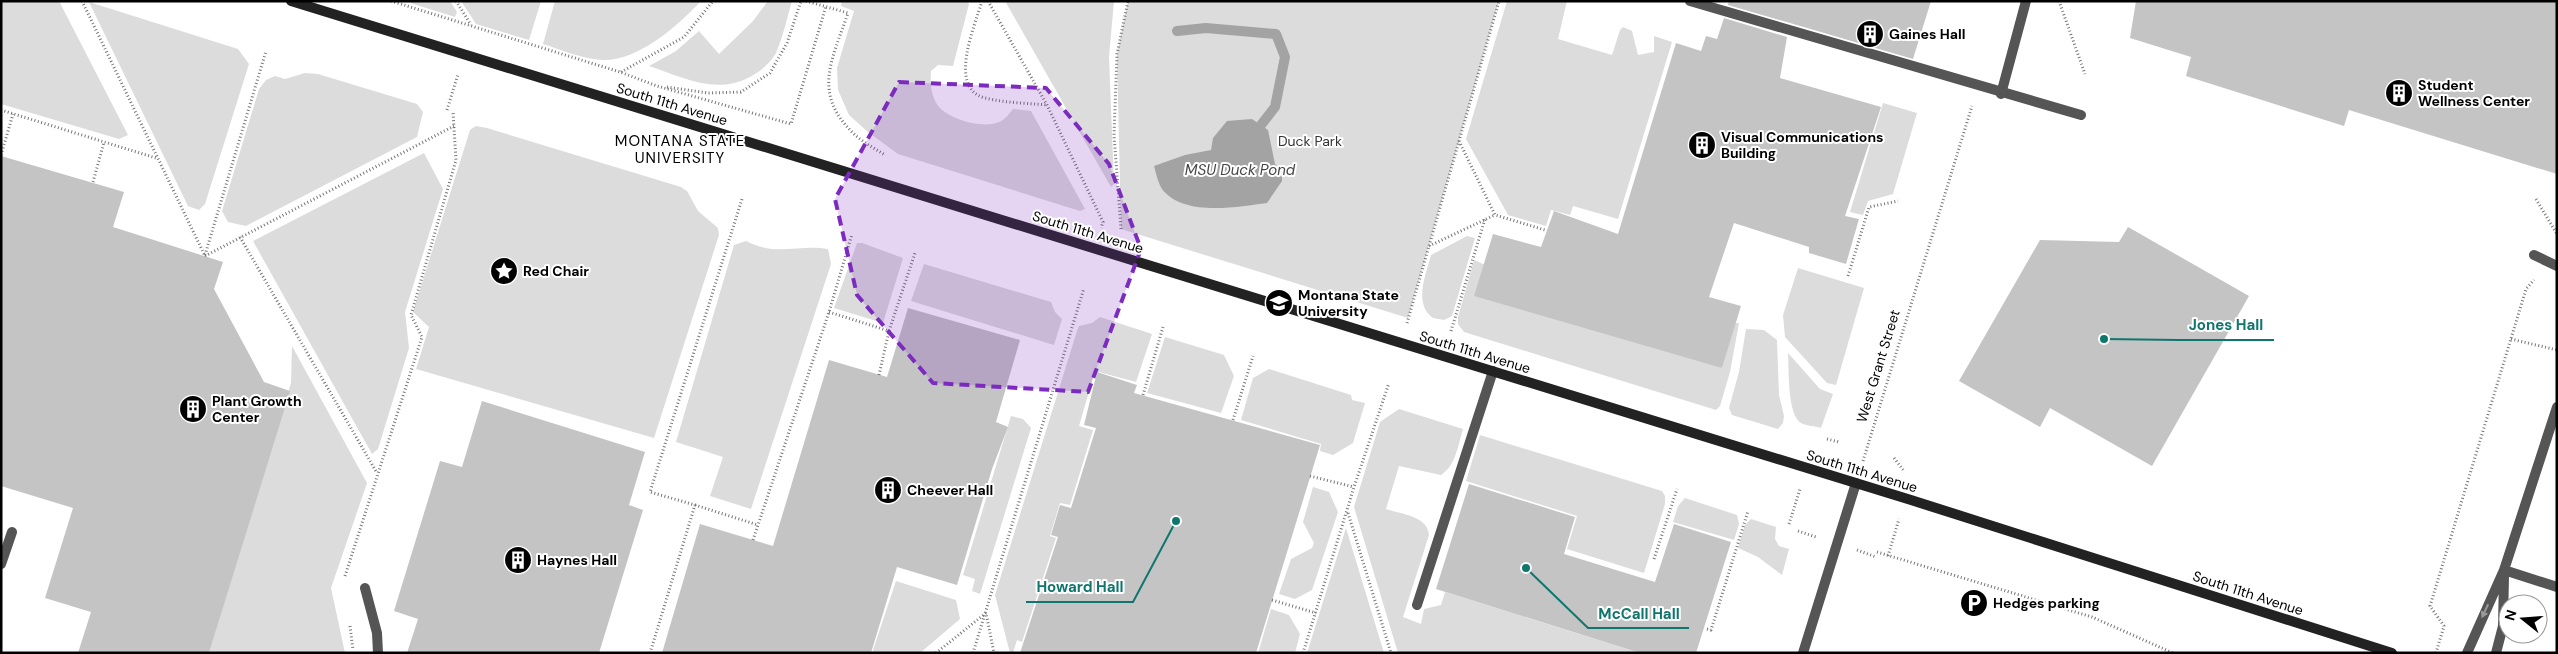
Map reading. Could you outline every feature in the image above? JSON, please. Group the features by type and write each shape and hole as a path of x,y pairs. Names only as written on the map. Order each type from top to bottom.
{"street":[{"path":"1690,1 2001,94 2081,115"},
{"path":"2001,94 2026,1"},
{"name":"South 11th Avenue","path":"297,2 1856,483 2392,653"},
{"path":"2534,255 2553,264"},
{"path":"1417,605 1493,372"},
{"path":"2467,653 2504,570 2557,407"},
{"path":"1803,653 1856,483"},
{"path":"1,564 12,532"},
{"path":"2504,570 2557,587"},
{"path":"2496,653 2503,626 2504,570"},
{"path":"364,588 377,633 378,653"}],"path":[{"path":"82,1 204,256"},
{"path":"391,1 620,72 657,86 791,124 826,6"},
{"path":"620,72 684,37 713,1"},
{"path":"657,86 708,93 741,92 770,73 787,43 801,1"},
{"path":"806,1 848,13 827,82 832,106 853,133 884,155"},
{"path":"982,1 964,66 969,86 983,97 1047,105"},
{"path":"988,1 1047,105 1103,222 1101,230"},
{"path":"1121,229 1114,126 1117,54 1128,1"},
{"path":"1406,331 1499,1"},
{"path":"2059,1 2085,74"},
{"path":"204,256 266,51"},
{"name":"West Grant Street","path":"1856,483 1978,86"},
{"path":"1,110 156,158"},
{"path":"343,582 422,337 411,315 456,160 453,112"},
{"path":"1,155 13,114"},
{"path":"204,256 454,126"},
{"path":"1459,141 1494,215"},
{"path":"93,182 104,142"},
{"path":"742,198 650,492 758,525"},
{"path":"2536,199 2557,234"},
{"path":"1848,276 1869,207 1898,201"},
{"path":"1429,246 1494,215 1545,230"},
{"path":"1451,331 1485,219"},
{"path":"753,540 852,234"},
{"path":"240,237 377,473"},
{"path":"879,375 888,331 915,254"},
{"path":"2436,653 2444,626 2430,606 2510,339 2526,289 2553,264"},
{"path":"973,653 1084,288"},
{"path":"828,312 888,331"},
{"path":"1143,395 1162,327"},
{"path":"2510,339 2557,350"},
{"path":"1233,420 1253,356"},
{"path":"1303,653 1389,383"},
{"path":"1827,439 1839,442"},
{"path":"1894,458 1904,471"},
{"path":"1310,476 1354,488"},
{"path":"1654,559 1677,489"},
{"path":"650,653 695,506"},
{"path":"1707,629 1711,630 1748,511"},
{"path":"1347,513 1391,653"},
{"path":"1877,552 2092,616 2173,653"},
{"path":"1272,600 1316,613"},
{"path":"936,653 986,614"},
{"path":"986,614 994,653"},
{"path":"348,617 353,653"}],"highlighted area":[{"path":"899,82 1046,88 1109,164 1141,249 1088,392 933,383 857,295 835,199"}],"green space":[{"path":"1,1 59,1 128,135 119,139 1,104"},
{"path":"404,1 450,1 457,12 455,17"},
{"path":"461,1 541,1 529,40 476,24"},
{"path":"555,1 701,1 669,31 643,48 630,55 603,60 580,56 543,44"},
{"path":"768,1 792,1 776,53 767,65 755,74 742,81 715,85 689,80 649,66 676,51 699,31 719,54 753,21"},
{"path":"842,1 967,1 969,4 953,66 938,65 931,71 932,91 937,104 945,112 960,120 977,124 993,124 1001,121 1013,109 1031,111 1085,209 1080,211 898,154 868,132 849,115 838,90 837,68 854,11 841,6"},
{"path":"1005,1 1114,1 1109,57 1114,184 1111,187"},
{"name":"Duck Park","path":"1128,1 1499,1 1408,318 1121,229 1117,54"},
{"path":"1507,1 1567,1 1558,39 1612,55 1620,30 1623,27 1632,31 1638,55 1654,52 1654,36 1672,42 1618,219 1573,206 1570,215 1551,210 1546,226 1508,215 1466,139"},
{"path":"89,2 238,49 249,64 205,204 199,210 188,206"},
{"path":"305,73 318,74 417,104 423,112 417,137 246,226 228,222 222,211 259,89 266,80 275,76 285,79"},
{"path":"1883,103 1917,113 1893,194 1868,201 1863,215 1850,212"},
{"path":"476,126 681,187 687,191 698,211 718,228 719,235 654,438 416,369 429,327 413,312 470,130"},
{"path":"424,153 443,189 405,312 409,348 378,449 372,454 253,241"},
{"path":"1467,236 1475,238 1452,316 1444,320 1433,318 1427,312 1422,297 1424,280 1431,255"},
{"path":"746,241 757,246 778,249 828,249 831,264 751,509 710,496 723,457 676,442 734,245"},
{"path":"857,243 862,243 903,258 883,323 834,308"},
{"path":"1474,260 1722,368 1735,323 1739,323 1730,372 1720,406 1716,410 1464,332 1458,324 1458,317"},
{"path":"924,264 1051,302 1055,312 1062,319 1054,345 911,301"},
{"path":"1798,268 1864,288 1836,385 1827,383 1785,337 1783,315"},
{"path":"1100,317 1152,334 1136,382 1095,371 1079,426 1093,430 1070,505 1060,503 1050,536 1056,538 1022,642 1017,640 1013,653 1010,653 995,595 1077,331 1079,326 1092,323"},
{"path":"1746,329 1764,330 1777,340 1779,395 1784,416 1783,423 1778,429 1732,415 1729,408 1739,372"},
{"path":"1165,337 1224,355 1234,376 1221,413 1147,393"},
{"path":"292,346 367,483 331,588 345,653 209,653 291,383"},
{"path":"1788,353 1820,389 1833,394 1821,428 1803,424 1796,418 1791,401"},
{"path":"1269,369 1351,395 1352,400 1365,403 1353,443 1333,455 1320,451 1321,444 1241,420 1253,378"},
{"path":"1399,409 1463,429 1453,460 1441,475 1399,466 1386,509 1406,514 1419,520 1424,524 1429,535 1403,617 1421,624 1424,609 1441,605 1445,592 1640,653 1398,653 1354,507 1380,422"},
{"path":"1011,416 1023,419 1031,428 980,594 972,591 975,579 963,575"},
{"path":"1480,435 1662,491 1665,496 1665,504 1644,573 1567,549 1577,516 1466,481"},
{"path":"1313,487 1329,492 1338,512 1312,590 1295,599 1279,594 1291,559 1312,548 1314,543 1303,522"},
{"path":"1685,498 1737,515 1739,524 1734,540 1673,522 1678,506"},
{"path":"1751,519 1776,527 1775,539 1779,546 1789,549 1782,575 1758,557 1738,548 1745,525"},
{"path":"1346,528 1384,653 1307,653"},
{"path":"896,581 956,600 960,619 920,653 872,653"},
{"path":"1271,609 1289,615 1300,634 1295,653 1258,653"}],"water":[{"name":"MSU Duck Pond","path":"1252,119 1268,130 1275,164 1282,171 1282,181 1267,203 1226,208 1197,207 1183,204 1171,198 1162,189 1154,166 1185,155 1211,150 1213,138 1227,121"}],"building":[{"name":"Gaines Hall","path":"1729,1 1931,1 1913,59 1728,5"},
{"name":"Student Wellness Center","path":"2136,1 2557,1 2557,174 2349,110 2344,126 2186,76 2191,57 2130,38"},
{"name":"Visual Communications Building","path":"1724,18 1787,37 1780,78 1881,107 1845,216 1859,219 1846,264 1809,253 1809,247 1734,223 1709,297 1741,306 1722,368 1474,296 1493,234 1541,247 1554,211 1618,234 1676,43 1701,51 1706,36 1717,39"},
{"name":"Plant Growth Center","path":"1,156 124,192 113,227 223,262 214,289 264,382 290,391 209,653 78,653 91,612 45,598 73,508 1,486"},
{"path":"2128,227 2249,296 2152,466 2050,408 2040,427 1959,381 2040,240 2119,242"},
{"name":"Cheever Hall","path":"908,308 1020,340 996,422 1008,427 992,469 957,585 897,567 871,653 662,653 700,524 773,546 829,360 887,377"},
{"path":"1097,372 1137,385 1134,393 1320,445 1256,653 1020,653 1058,537 1051,535 1060,505 1071,508 1096,428 1084,425"},
{"name":"Haynes Hall","path":"482,401 645,452 629,505 643,510 599,653 407,653 418,619 394,611 440,461 462,467"},
{"path":"1469,484 1575,517 1564,554 1655,582 1674,524 1731,542 1696,653 1640,653 1436,589"}],"waterway":[{"path":"1177,31 1206,28 1276,34 1285,57 1275,107 1261,125"}],"place":[{"name":"Gaines Hall","path":"1870,34"},
{"name":"Student Wellness Center","path":"2399,93"},
{"name":"Visual Communications Building","path":"1702,145"},
{"name":"Red Chair","path":"504,271"},
{"name":"Montana State University","path":"1279,303"},
{"name":"Jones Hall","path":"2104,339"},
{"name":"Plant Growth Center","path":"193,409"},
{"name":"Cheever Hall","path":"888,490"},
{"name":"Howard Hall","path":"1176,521"},
{"name":"Haynes Hall","path":"518,560"},
{"name":"McCall Hall","path":"1526,568"},
{"name":"Hedges parking","path":"1974,603"}],"district":[{"name":"MONTANA STATE UNIVERSITY","path":"680,150"}]}
